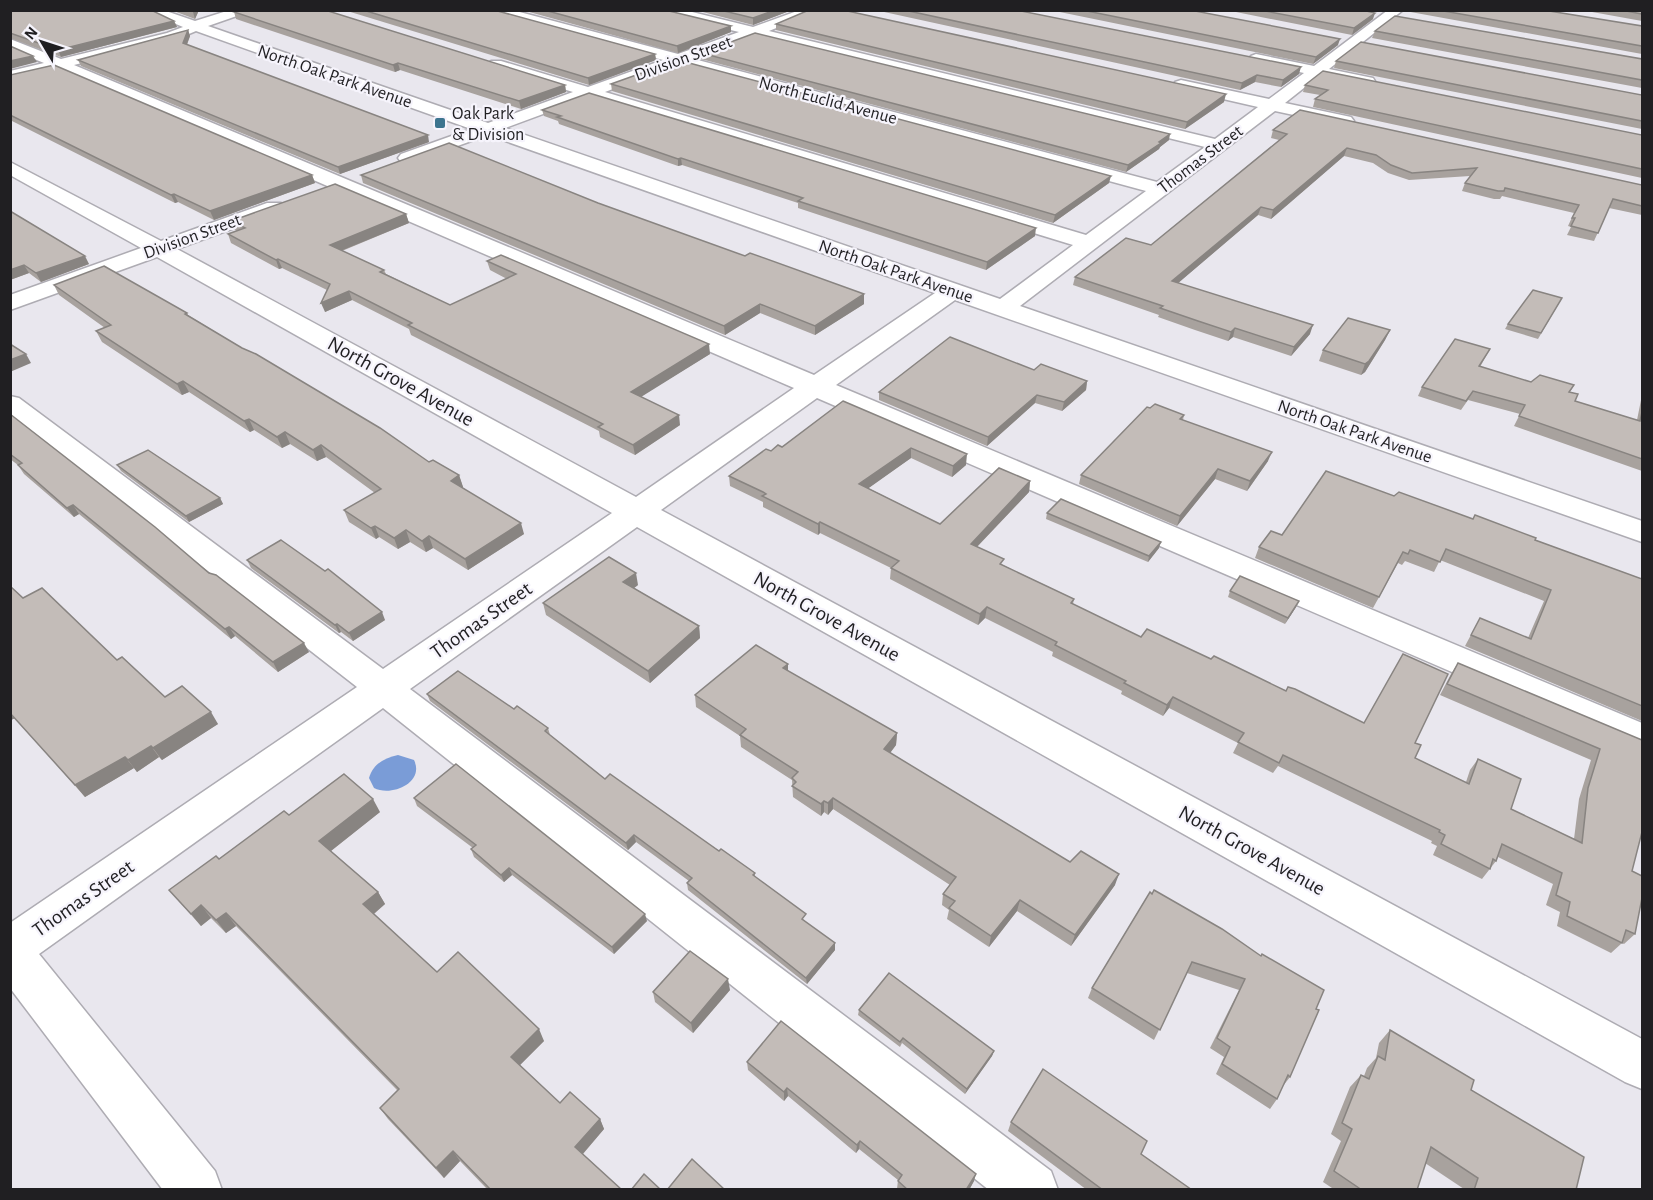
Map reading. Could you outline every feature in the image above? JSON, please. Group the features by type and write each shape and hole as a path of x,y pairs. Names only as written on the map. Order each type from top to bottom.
{"street":[{"name":"North Oak Park Avenue","path":"149,10 1642,532"},
{"path":"10,76 172,36 216,18 248,10"},
{"name":"North Euclid Avenue","path":"495,10 1161,189"},
{"path":"665,10 1220,145"},
{"name":"Division Street","path":"393,163 814,10"},
{"path":"1369,12 1398,15"},
{"name":"Thomas Street","path":"1003,309 1317,71 1398,15"},
{"path":"1334,38 1374,45"},
{"path":"10,43 350,179 816,386 1642,739"},
{"path":"1236,55 1382,84"},
{"path":"484,61 1089,243"},
{"path":"1167,82 1363,124"},
{"name":"North Grove Avenue","path":"10,167 161,248 1642,1065"},
{"name":"Division Street","path":"10,303 350,179"},
{"name":"Thomas Street","path":"10,950 952,291"},
{"path":"10,404 383,688 1032,1190"},
{"path":"10,950 196,1190"}],"water":[{"path":"398,755 414,760 415,775 411,781 389,791 374,788 369,778 373,769 384,760"}],"building":[{"path":"10,10 151,10 174,21 58,50 10,33"},
{"path":"239,10 325,10 565,85 519,101 398,63 393,65 234,12"},
{"path":"363,10 494,10 655,54 588,78"},
{"path":"544,10 665,10 731,26 677,46"},
{"path":"720,10 775,10 753,18"},
{"path":"809,10 843,10 1226,94 1187,122 776,24"},
{"path":"904,10 1016,10 1301,67 1283,80 1257,75 1242,83"},
{"path":"1082,10 1190,10 1340,39 1316,57"},
{"path":"1260,10 1362,10 1375,13 1354,28"},
{"path":"1438,10 1543,10 1642,26 1642,46"},
{"path":"1621,10 1642,10 1642,14"},
{"path":"1395,16 1642,59 1642,80 1375,31"},
{"path":"188,30 183,43 428,135 338,167 78,60"},
{"path":"755,33 1170,134 1159,142 1161,143 1128,165 701,53"},
{"path":"1361,42 1642,95 1642,121 1336,61"},
{"path":"10,46 33,56 10,61"},
{"path":"678,60 1111,176 1055,215 611,84"},
{"path":"54,65 312,175 210,211 174,194 171,195 10,115 10,75"},
{"path":"1323,71 1642,135 1642,169 1315,99 1328,90 1305,85"},
{"path":"589,93 1036,228 987,262 798,201 803,198 681,158 678,159 542,110"},
{"path":"1300,110 1642,185 1642,206 1613,199 1598,233 1571,226 1575,218 1572,218 1579,205 1505,188 1504,191 1498,191 1465,183 1477,168 1412,173 1391,165 1376,155 1347,148 1273,210 1261,207 1172,281 1313,325 1294,347 1235,328 1231,332 1160,308 1163,306 1075,277 1126,238 1151,245 1287,134 1273,130"},
{"path":"449,143 598,203 745,256 750,253 864,294 815,326 760,304 724,326 361,175"},
{"path":"335,184 406,214 330,245 450,305 516,274 487,261 501,255 709,344 631,392 679,415 633,445 598,427 603,424 408,325 412,323 349,291 321,303 330,284 276,260 228,234 245,228 231,221"},
{"path":"10,211 85,256 36,273 24,265 10,270"},
{"path":"104,266 380,428 429,462 433,460 459,475 451,481 521,523 465,559 429,536 422,541 406,530 394,538 375,526 371,528 344,510 381,489 321,445 313,450 285,432 277,437 249,419 244,421 183,381 177,384 96,331 111,325 54,285"},
{"path":"1533,290 1562,298 1541,333 1508,324"},
{"path":"1348,318 1390,330 1365,364 1323,350"},
{"path":"950,337 1034,370 1041,364 1087,381 1064,402 1037,395 988,437 879,392"},
{"path":"1455,339 1490,349 1479,366 1531,382 1540,375 1574,385 1569,392 1578,394 1575,401 1640,421 1642,412 1642,459 1519,416 1525,405 1473,391 1466,401 1422,387"},
{"path":"10,344 26,354 10,360"},
{"path":"843,401 967,454 953,466 911,448 859,484 940,524 999,468 1030,481 971,544 1004,559 1000,564 1074,599 1071,603 1141,637 1147,629 1211,659 1214,656 1286,691 1288,687 1295,689 1364,723 1403,654 1448,674 1415,743 1421,745 1415,758 1469,784 1478,759 1521,779 1511,809 1582,843 1588,788 1600,749 1447,684 1458,663 1642,740 1642,832 1632,871 1642,876 1642,898 1635,934 1626,930 1622,943 1567,916 1570,902 1556,895 1562,873 1502,844 1496,861 1493,859 1490,869 1441,844 1445,835 1439,832 1440,830 1283,755 1279,763 1238,742 1244,733 1173,697 1167,705 1055,645 1057,642 987,607 980,614 891,568 899,561 762,496 766,494 729,476 766,449 771,451 778,445 782,447"},
{"path":"1155,404 1184,415 1180,419 1272,452 1250,481 1218,469 1180,516 1081,475 1147,407 1150,408"},
{"path":"10,414 155,527 209,573 216,575 304,643 273,662 229,627 225,629 73,505 67,508 18,465 22,463 10,454"},
{"path":"148,450 220,498 186,516 117,465"},
{"path":"1326,471 1394,496 1399,492 1473,519 1475,515 1536,538 1535,540 1642,579 1642,706 1471,635 1480,618 1531,639 1551,590 1446,549 1440,562 1410,550 1408,554 1403,552 1379,597 1259,547 1271,531 1282,535"},
{"path":"1061,499 1161,542 1149,556 1047,513"},
{"path":"281,540 325,571 328,569 382,612 349,633 247,560"},
{"path":"609,557 636,573 623,582 699,626 648,671 543,603"},
{"path":"1240,576 1299,601 1288,618 1230,591"},
{"path":"10,586 23,598 42,588 117,660 122,657 165,697 182,686 211,712 153,748 151,746 128,760 125,757 75,785 10,713"},
{"path":"756,645 788,664 783,668 897,733 884,749 1070,862 1081,851 1119,874 1075,935 1020,900 991,936 949,908 955,901 943,894 956,877 833,798 828,803 824,801 821,804 792,786 796,782 792,778 798,772 740,735 746,729 695,695"},
{"path":"458,671 514,709 517,706 548,728 545,731 605,779 610,774 719,851 721,849 755,873 753,875 806,914 802,919 835,943 806,978 687,883 692,878 634,835 626,843 427,694"},
{"path":"456,764 645,914 612,947 509,868 501,875 471,849 476,845 414,798"},
{"path":"344,774 373,799 319,841 378,892 363,904 437,972 458,952 539,1029 511,1057 560,1103 570,1092 600,1119 575,1147 622,1190 491,1190 453,1151 436,1168 380,1108 399,1089 226,913 216,920 201,905 191,914 169,890 216,856 219,859 284,811 289,815"},
{"path":"1154,890 1222,929 1261,956 1262,954 1324,990 1316,1009 1319,1010 1290,1077 1288,1075 1277,1099 1222,1064 1230,1047 1217,1038 1245,979 1192,962 1160,1030 1092,988 1150,892 1152,894"},
{"path":"690,951 728,979 691,1023 653,992"},
{"path":"889,973 994,1051 967,1089 903,1038 900,1042 859,1010"},
{"path":"781,1021 976,1174 966,1190 908,1190 898,1181 902,1175 860,1141 857,1145 787,1088 784,1092 747,1062"},
{"path":"1390,1030 1474,1080 1471,1090 1584,1157 1576,1190 1474,1190 1478,1178 1431,1147 1417,1190 1362,1190 1334,1171 1352,1129 1342,1123 1361,1075 1369,1079 1378,1056 1385,1060"},
{"path":"1043,1069 1147,1141 1141,1154 1192,1190 1103,1190 1011,1122"},
{"path":"692,1159 725,1190 667,1190"},
{"path":"644,1174 661,1190 631,1190"}],"place":[{"name":"Oak Park & Division","path":"440,123"}]}
